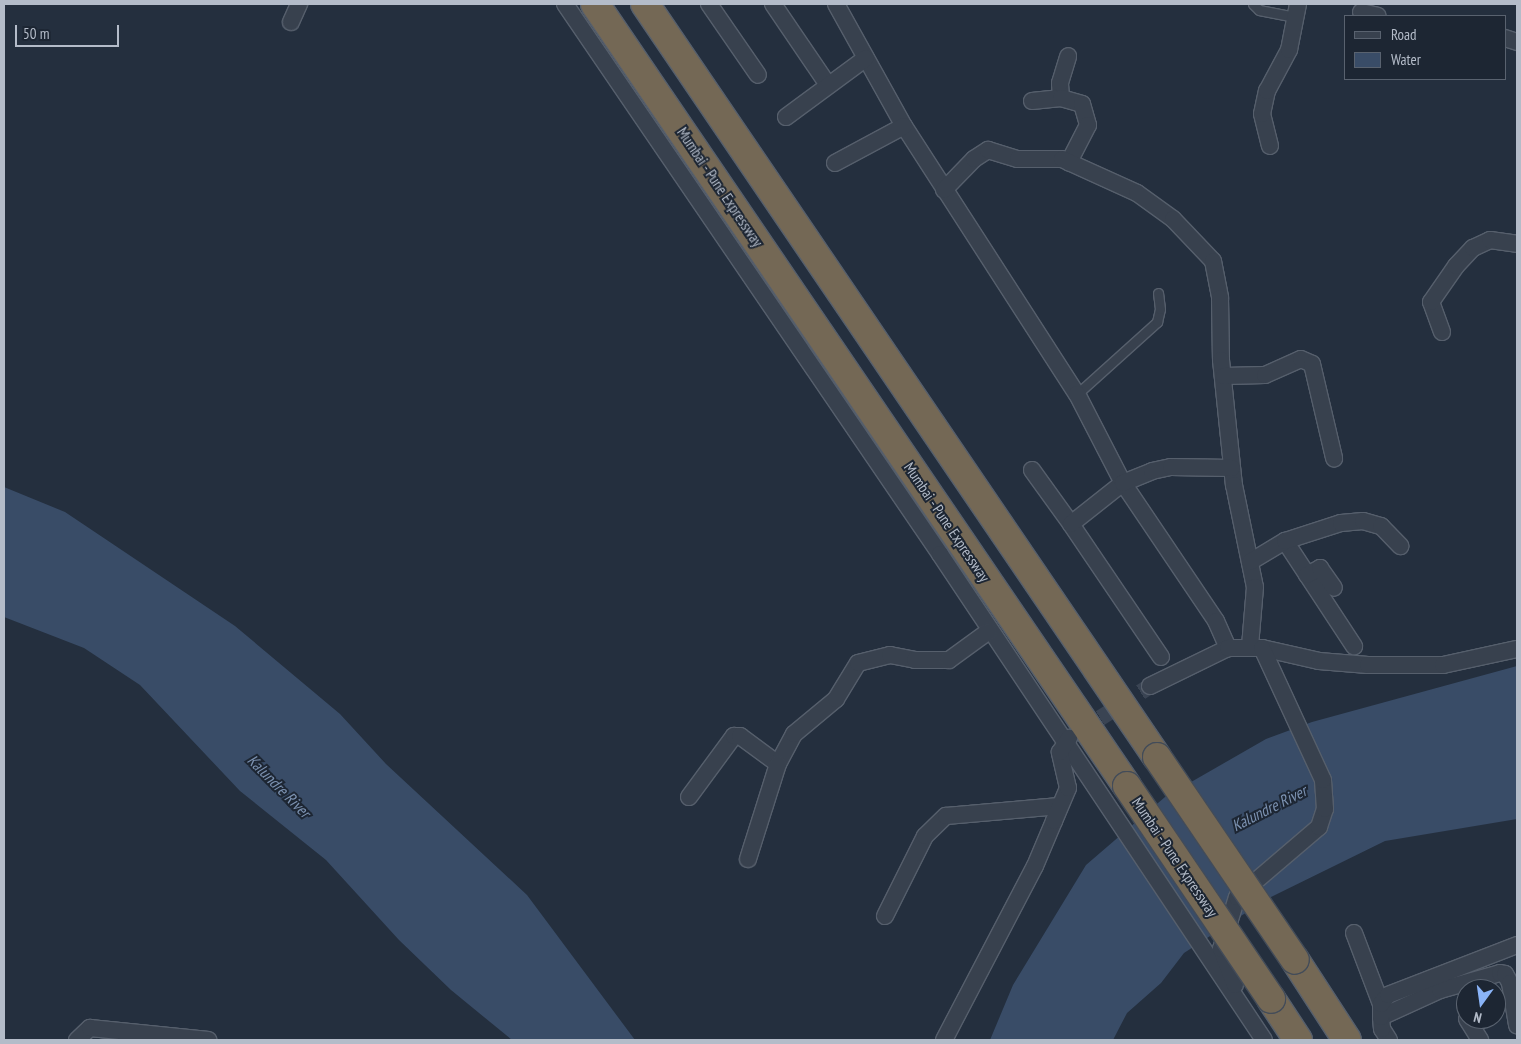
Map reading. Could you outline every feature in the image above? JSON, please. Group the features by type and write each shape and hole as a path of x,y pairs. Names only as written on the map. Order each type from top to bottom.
{"highway":[{"name":"Mumbai - Pune Expressway","path":"596,4 1298,1040"},
{"path":"645,4 1295,960 1346,1040"}],"street":[{"path":"291,22 299,4"},
{"path":"565,4 667,149 989,631 1070,738 1090,782 1264,1040"},
{"path":"709,4 758,75"},
{"path":"773,4 828,85"},
{"path":"836,4 904,126 1077,394 1123,483 1216,621 1228,648"},
{"path":"1270,146 1262,114 1268,91 1289,50 1297,10"},
{"path":"1362,12 1374,15"},
{"path":"1060,98 1060,83 1068,56"},
{"path":"786,117 866,58"},
{"path":"1032,101 1060,98 1082,104 1088,116 1088,124 1069,162"},
{"path":"835,163 904,126"},
{"path":"944,190 974,159 988,150 1018,159 1051,156 1069,162 1137,193 1173,219 1213,261 1220,298 1224,376 1232,468 1255,588 1256,647 1324,780 1325,809 1319,827 1237,897 1221,949 1244,1011"},
{"path":"1442,332 1431,302 1456,266 1473,248 1490,240 1517,244"},
{"path":"1224,376 1265,374 1301,358 1312,364 1334,458"},
{"path":"1071,524 1123,483 1152,471 1171,468 1232,468"},
{"path":"1032,470 1161,657"},
{"path":"1250,562 1285,542 1315,529 1363,521 1380,526 1400,546"},
{"path":"1285,542 1354,646"},
{"path":"1307,575 1320,568 1334,588"},
{"path":"748,859 778,764 794,734 836,699 858,663 890,655 915,660 949,660 989,631"},
{"path":"1150,686 1228,648 1256,647 1319,661 1368,665 1443,665 1517,649"},
{"path":"689,797 734,736 740,736 778,764"},
{"path":"944,1040 1035,866 1068,788 1060,752 1070,738"},
{"path":"885,916 924,836 946,816 1060,806"},
{"path":"1354,933 1381,1011 1382,1029 1389,1040"},
{"path":"1381,1011 1398,989 1514,953 1517,985"},
{"path":"1381,1011 1440,990 1500,973 1505,974 1510,983 1517,1025"},
{"path":"76,1040 90,1028 208,1040"},
{"path":"1473,1029 1480,1040"}],"lane":[{"path":"1253,4 1259,10 1297,10"},
{"path":"1077,394 1157,322 1160,309 1158,293"}],"water":[{"name":"Kalundre River","path":"4,487 65,512 235,626 340,714 386,764 527,895 635,1040 512,1040 451,990 399,940 326,860 240,791 140,685 84,648 4,617"},
{"name":"Kalundre River","path":"1517,666 1517,819 1385,841 1267,899 1184,953 1161,983 1127,1013 1113,1040 990,1040 1013,985 1086,865 1165,797 1266,739 1312,722"}],"tunnel":[{"path":"1080,731 1150,686"}]}
